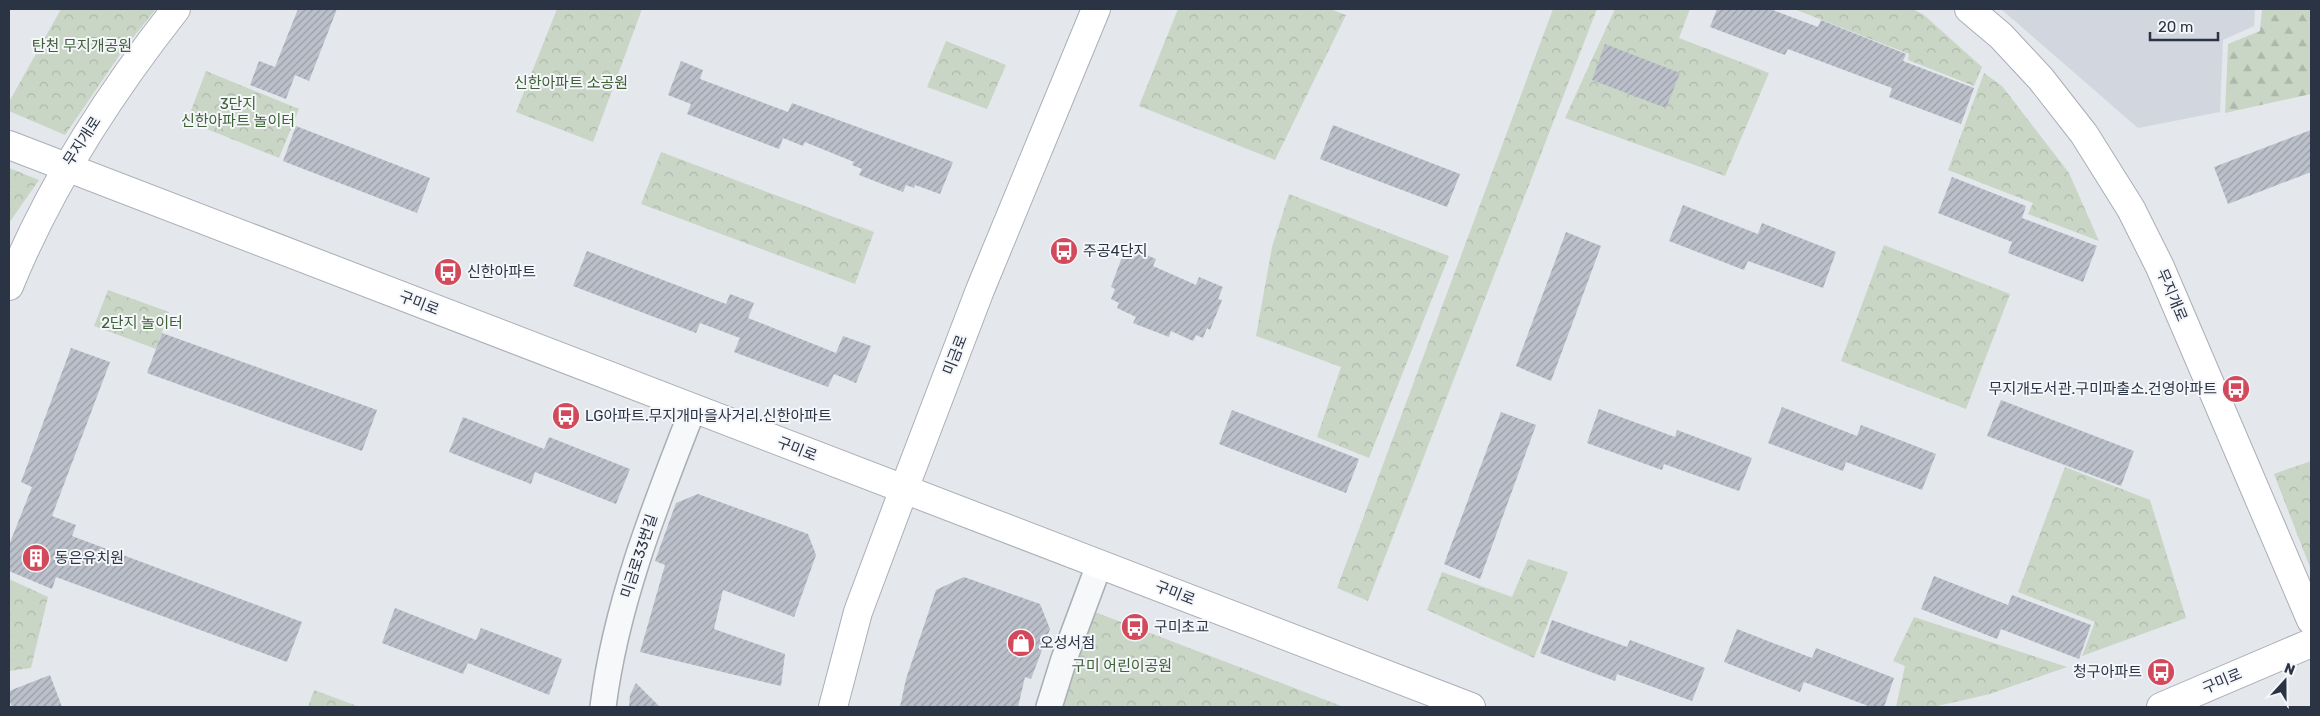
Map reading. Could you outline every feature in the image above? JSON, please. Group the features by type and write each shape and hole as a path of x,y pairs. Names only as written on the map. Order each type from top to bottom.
{"street":[{"name":"무지개로","path":"9,286 24,249 66,167 132,64 176,9"},
{"name":"미금로","path":"833,707 858,612 904,489 980,290 1096,9"},
{"name":"무지개로","path":"1969,9 2000,36 2041,79 2084,134 2131,209 2160,267 2311,620"},
{"name":"구미로","path":"10,146 1470,707"},
{"name":"미금로33번길","path":"603,707 608,670 621,612 656,506 693,409"},
{"path":"1049,707 1064,659 1099,565"},
{"name":"구미로","path":"2161,707 2311,644"}],"shaded area":[{"path":"2001,9 2255,9 2254,26 2223,40 2220,112 2138,128"}],"green space":[{"name":"탄천 무지개공원","path":"61,9 156,9 123,50 65,135 9,111 9,102"},
{"name":"신한아파트 소공원","path":"557,9 642,9 593,142 516,112"},
{"path":"1178,9 1330,9 1346,15 1275,160 1139,106"},
{"path":"1553,9 1597,9 1368,601 1337,588"},
{"path":"1615,9 1690,9 1679,38 1769,73 1725,176 1565,118"},
{"path":"1794,9 1913,9 1924,15 1982,67 1974,86 1908,60 1909,54"},
{"path":"2262,9 2311,9 2311,94 2225,113 2228,44 2260,31"},
{"path":"946,41 1006,65 987,109 927,87"},
{"name":"3단지 신한아파트 놀이터","path":"206,71 299,109 279,158 187,121"},
{"path":"1984,73 2002,86 2069,173 2099,241 2028,214 2033,203 1948,170"},
{"path":"661,152 874,232 855,284 641,204"},
{"path":"9,168 39,180 9,223"},
{"path":"1289,194 1449,256 1369,458 1317,437 1341,367 1256,336 1272,247"},
{"path":"1884,245 2010,294 1966,409 1841,361"},
{"name":"2단지 놀이터","path":"108,290 169,312 156,349 94,326"},
{"path":"2311,461 2311,570 2274,474"},
{"path":"2065,467 2150,500 2186,618 2082,656 2095,622 2018,592"},
{"path":"1528,559 1568,572 1534,658 1427,610 1442,572 1512,597"},
{"path":"9,579 48,597 31,668 9,671"},
{"name":"구미 어린이공원","path":"1095,612 1344,707 1062,707"},
{"path":"1914,617 2067,667 1990,694 1933,707 1896,707 1905,666 1893,661"},
{"path":"314,690 360,707 308,707"}],"building":[{"path":"298,9 337,9 309,81 295,75 286,99 250,85 259,61 275,67"},
{"path":"1717,9 1770,9 1818,27 1821,20 1906,54 1903,61 1974,88 1961,124 1889,97 1892,88 1788,49 1785,55 1710,27"},
{"path":"1605,44 1680,73 1666,108 1592,80"},
{"path":"681,61 703,70 700,79 788,112 792,103 953,162 940,194 915,185 914,188 906,185 903,192 859,175 862,169 852,165 854,162 805,142 803,146 783,138 779,149 687,114 691,104 668,95"},
{"path":"1333,125 1460,174 1447,207 1320,159"},
{"path":"296,126 430,178 417,213 283,161"},
{"path":"2311,130 2311,172 2228,204 2214,167"},
{"path":"1952,177 2026,206 2022,218 2097,246 2083,282 2008,253 2012,242 1938,213"},
{"path":"1683,205 1758,234 1762,223 1836,252 1823,288 1748,261 1744,270 1669,241"},
{"path":"1566,232 1601,246 1551,381 1516,366"},
{"path":"1132,249 1156,259 1153,266 1196,285 1199,277 1223,287 1218,299 1222,300 1210,330 1207,328 1203,338 1196,335 1193,341 1171,331 1169,337 1133,323 1136,317 1117,308 1119,303 1111,299 1115,289 1111,287 1122,257 1127,259"},
{"path":"587,251 726,304 730,294 754,303 748,318 836,353 843,336 871,346 856,383 834,374 828,387 734,352 740,338 700,323 696,333 573,286"},
{"path":"162,333 377,410 362,451 147,373"},
{"path":"71,348 110,362 52,516 76,525 72,536 302,622 287,662 56,577 52,589 9,571 9,545 32,487 21,482"},
{"path":"2001,400 2134,451 2121,486 1987,436"},
{"path":"1782,407 1857,436 1861,425 1936,454 1922,490 1846,462 1843,471 1768,443"},
{"path":"1599,409 1675,437 1677,430 1752,458 1739,491 1664,464 1662,470 1587,443"},
{"path":"1232,410 1359,459 1346,493 1219,444"},
{"path":"1501,412 1536,425 1480,579 1444,564"},
{"path":"463,417 544,449 549,437 630,469 616,504 535,472 531,484 449,452"},
{"path":"698,494 808,534 816,555 794,617 723,590 714,629 785,654 781,686 640,652 665,565 655,561 676,503"},
{"path":"1934,576 2008,605 2012,595 2091,625 2079,659 2001,629 1997,639 1921,609"},
{"path":"964,577 1040,604 1050,629 1031,679 1025,677 1018,707 900,707 906,679 936,590"},
{"path":"395,608 476,640 481,628 562,659 549,695 468,663 463,674 382,643"},
{"path":"1552,620 1627,647 1630,640 1705,668 1692,701 1617,674 1615,681 1540,653"},
{"path":"1737,629 1812,658 1816,648 1894,678 1884,707 1871,707 1804,682 1800,692 1724,662"},
{"path":"50,675 62,707 12,707 9,691"},
{"path":"636,683 660,707 629,707 630,695"}],"place":[{"name":"주공4단지","path":"1064,251"},
{"name":"신한아파트","path":"448,272"},
{"name":"무지개도서관.구미파출소.건영아파트","path":"2236,389"},
{"name":"LG아파트.무지개마을사거리.신한아파트","path":"566,416"},
{"name":"동은유치원","path":"36,558"},
{"name":"구미초교","path":"1135,627"},
{"name":"오성서점","path":"1021,643"},
{"name":"청구아파트","path":"2161,672"}]}
